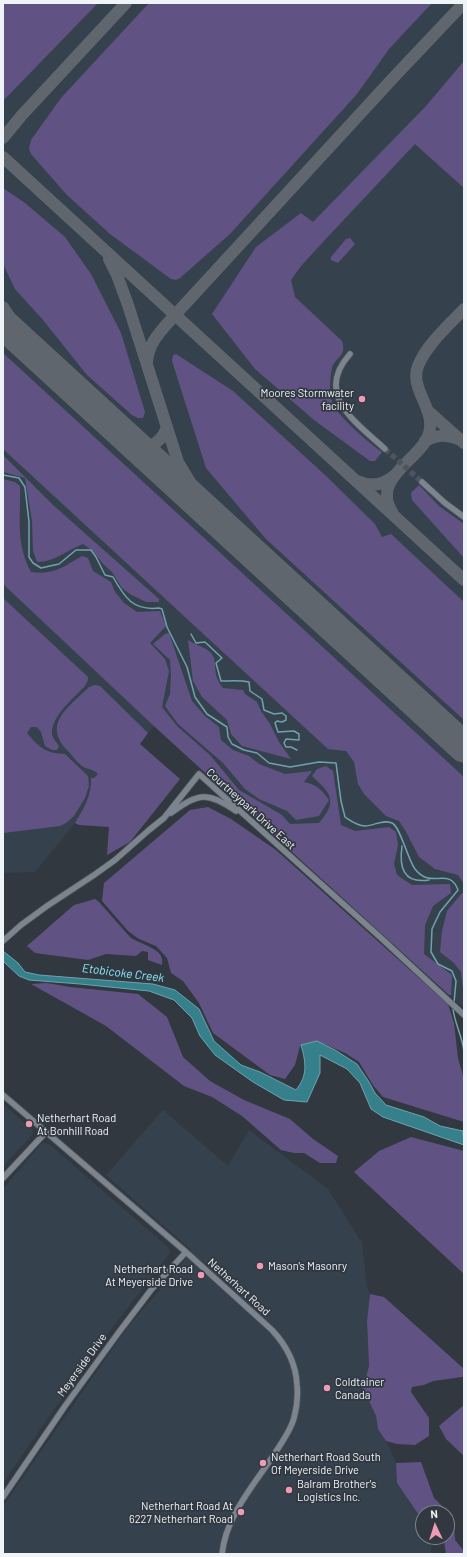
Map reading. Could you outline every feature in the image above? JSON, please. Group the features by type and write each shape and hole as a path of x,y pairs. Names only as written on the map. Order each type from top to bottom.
{"street":[{"path":"350,354 338,371 336,394 339,403 345,412 385,449"},
{"path":"422,482 445,503 464,517"},
{"name":"Courtneypark Drive East","path":"3,941 21,925 99,871 164,818 199,774 464,1015"},
{"path":"164,818 196,797 208,797 224,803 248,819"},
{"name":"Netherhart Road","path":"3,1095 186,1252 277,1335 292,1362 297,1378 297,1404 294,1418 279,1447 231,1520 224,1536 222,1554"},
{"path":"3,1178 46,1132"},
{"name":"Meyerside Drive","path":"3,1497 64,1406 119,1332 151,1290 186,1252"}],"shaded area":[{"path":"3,3 464,3 464,1008 155,725 35,872 3,873"},
{"path":"3,3 98,3 3,101"},
{"path":"149,3 432,3 389,49 357,94 230,234 176,280 171,279 110,234 67,195 31,154 29,149 31,140 61,98"},
{"path":"464,61 464,188 415,144 301,266 291,280 295,297 342,341 342,354 333,364 332,368 330,394 332,402 340,415 362,436 382,452 375,461 370,461 314,420 255,369 212,314 256,247 301,213 313,222 426,106"},
{"path":"3,188 25,203 65,237 91,274 121,333 145,412 143,418 138,418 132,415 87,375 43,320 15,289 3,264"},
{"path":"350,238 355,244 338,263 331,260 331,257 346,239"},
{"path":"3,353 464,777 464,884 458,875 435,869 419,857 399,821 386,816 364,794 358,784 354,762 346,751 328,749 3,449"},
{"path":"176,354 233,391 325,475 375,524 382,537 391,534 464,602 464,720 266,539 206,468 172,361 173,355"},
{"path":"3,455 53,505 159,599 159,602 146,602 122,588 112,572 103,564 93,551 83,544 50,560 37,562 33,551 32,521 25,478 3,472"},
{"path":"3,479 15,482 20,486 21,540 26,561 31,572 40,573 53,571 64,567 82,556 88,558 93,571 111,582 115,592 124,603 137,612 160,611 166,626 150,643 165,659 169,671 162,707 177,726 210,755 239,790 282,815 290,824 319,823 329,808 330,797 324,787 312,776 317,769 326,766 333,771 341,825 355,831 389,827 396,832 398,845 394,864 397,875 412,885 450,884 451,893 433,906 425,925 424,954 452,975 451,995 449,995 156,728 3,584"},
{"path":"419,485 439,506 464,524 464,558 412,500 411,493"},
{"path":"3,598 88,677 84,687 65,707 54,722 52,733 53,738 59,746 57,750 52,750 45,746 41,732 37,727 31,727 27,733 43,749 65,754 88,776 89,786 85,798 74,816 60,826 3,833"},
{"path":"169,633 192,701 205,716 219,727 221,740 233,750 249,756 259,764 285,774 312,771 304,782 312,784 318,788 329,800 319,816 296,820 287,811 259,799 245,789 223,763 178,724 165,706 170,694 170,660 153,644 165,634"},
{"path":"188,640 206,649 212,654 215,671 219,683 223,688 243,690 245,694 257,702 279,742 291,759 242,746 231,734 227,720 202,697 193,681"},
{"path":"95,685 100,686 148,733 140,744 180,779 130,842 107,855 109,827 79,825 75,823 89,796 91,778 94,778 98,774 78,763 61,742 57,733 57,725 66,709 89,687"},
{"path":"208,807 231,819 276,850 448,1004 454,1023 458,1058 464,1079 464,1122 383,1097 373,1085 359,1062 345,1053 322,1043 300,1046 295,1065 285,1079 270,1075 213,1033 199,1003 183,981 171,973 167,958 156,946 139,939 128,931 102,901 104,883 190,810"},
{"path":"462,893 464,894 464,997 461,972 454,963 440,952 442,931 447,911"},
{"path":"95,899 130,937 156,951 162,959 162,965 148,960 148,952 142,951 136,956 106,954 88,960 35,953 27,946 74,905"},
{"path":"47,983 70,987 138,994 167,1017 183,1057 210,1081 244,1100 290,1119 313,1139 338,1156 336,1163 320,1163 304,1153 294,1153 281,1150 242,1116 212,1097 184,1086 106,1026 31,984"},
{"path":"3,1104 32,1129 33,1134 3,1167"},
{"path":"163,1110 228,1166 249,1130 328,1189 362,1243 367,1288 370,1294 367,1321 369,1366 363,1388 376,1417 378,1429 386,1441 396,1463 397,1483 415,1509 415,1545 431,1545 431,1554 3,1554 3,1506 129,1325 182,1264 191,1250 106,1175"},
{"path":"411,1137 464,1151 464,1274 354,1172 379,1151"},
{"path":"42,1143 49,1144 169,1248 170,1253 98,1346 3,1483 3,1189"},
{"path":"370,1294 384,1297 464,1369 464,1376 462,1377 433,1381 424,1385 412,1387 411,1392 429,1418 429,1436 415,1445 397,1444 386,1441 378,1429 376,1416 363,1388 369,1366 367,1321"},
{"path":"464,1405 464,1456 446,1439 439,1426"},
{"path":"421,1462 434,1498 441,1505 415,1505 415,1509 397,1483 396,1463"},
{"path":"455,1540 464,1551 464,1554 446,1554 445,1545 455,1545"}],"water":[{"name":"Etobicoke Creek","path":"3,951 18,963 25,972 39,975 153,984 175,990 199,1009 214,1041 241,1065 260,1072 296,1090 303,1079 305,1069 301,1045 317,1041 357,1064 375,1093 386,1105 424,1117 440,1126 463,1131 464,1145 383,1117 371,1109 360,1083 347,1069 320,1055 320,1073 307,1102 284,1100 253,1082 215,1055 200,1036 192,1018 174,1000 149,991 29,980 19,976 3,961"}],"waterway":[{"path":"3,475 19,478 25,487 29,522 29,557 33,563 41,568 59,564 76,550 91,550 105,575 113,577 131,602 143,607 162,609 167,627 187,667 195,697 207,714 227,727 228,737 232,744 244,750 257,753 269,763 290,767 319,762 336,763 341,801 345,817 362,826 368,826 381,822 392,823 395,825 401,836 412,865 421,875 433,879 445,878 454,883 458,890 440,912 432,929 431,952 438,964 452,971 456,981 454,1003"},
{"path":"191,634 196,643 205,642 222,658 216,663 221,681 249,682 250,691 262,699 264,710 274,714 282,713 286,716 286,720 282,722 277,721 275,723 278,732 294,731 299,734 299,740 286,739 284,743 286,747 291,747 297,750"},
{"path":"402,846 402,867 408,877 420,881 429,880"},
{"path":"453,1009 464,1051"}],"taxiway":[{"path":"3,138 22,115 126,3"},
{"path":"147,363 150,349 156,337 165,326 464,3"},
{"path":"3,157 464,580"},
{"path":"109,259 117,275 128,305 178,462 193,487 211,511 234,536"},
{"path":"3,307 23,338 48,365"},
{"path":"392,512 387,501 387,491 390,482 419,450 425,442 429,431 430,422 428,412 417,385 416,376 418,366 432,343 464,309"},
{"path":"428,411 464,443"},
{"path":"131,442 142,446 152,445 161,438 167,427"},
{"path":"425,441 441,436 449,436 458,439"},
{"path":"357,481 367,484 376,484 394,476"}],"runway":[{"path":"3,324 464,747"}],"tunnel":[{"path":"385,449 422,482"}],"place":[{"name":"Moores Stormwater facility","path":"362,399"},
{"name":"Netherhart Road At Bonhill Road","path":"29,1124"},
{"name":"Mason's Masonry","path":"260,1266"},
{"name":"Netherhart Road At Meyerside Drive","path":"201,1275"},
{"name":"Coldtainer Canada","path":"327,1388"},
{"name":"Netherhart Road South Of Meyerside Drive","path":"263,1463"},
{"name":"Balram Brother's Logistics Inc.","path":"289,1490"},
{"name":"Netherhart Road At 6227 Netherhart Road","path":"241,1512"}]}
